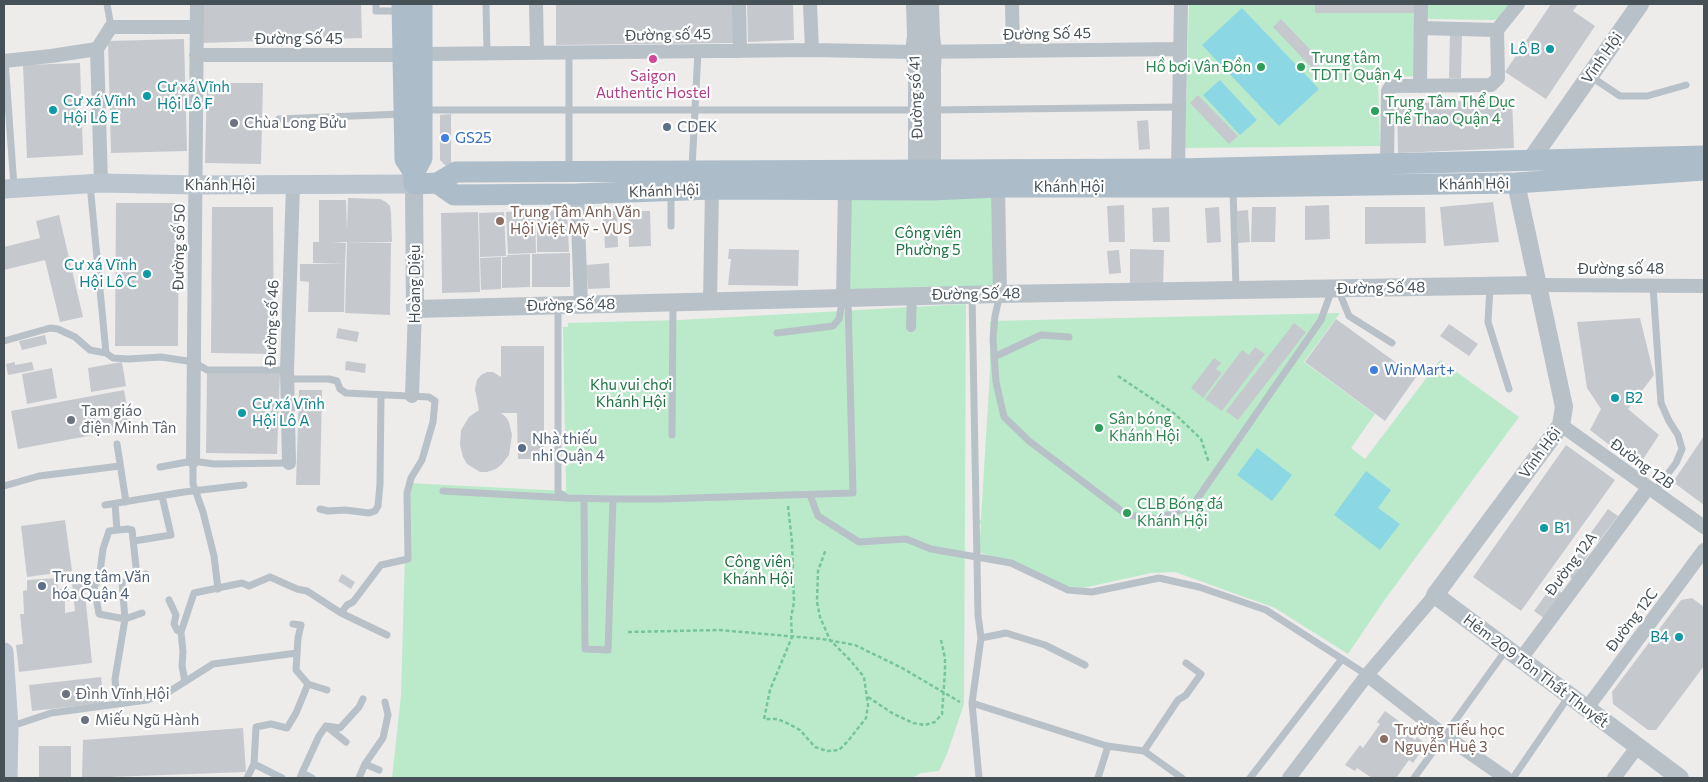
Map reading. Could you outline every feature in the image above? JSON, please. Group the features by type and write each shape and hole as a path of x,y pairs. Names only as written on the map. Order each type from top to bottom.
{"main road":[{"name":"Hoàng Diệu","path":"414,178 422,158 414,112 413,54 422,4"},
{"name":"Hoàng Diệu","path":"402,8 413,54"},
{"name":"Khánh Hội","path":"9,188 96,183 293,185 414,178 437,183 454,195 577,194 712,189 845,190 924,180 1178,169 1704,156"},
{"name":"Khánh Hội","path":"437,183 456,172 692,171 924,180 998,187 1233,187 1516,183 1704,170"},
{"path":"4,652 10,774"}],"street":[{"name":"Đường số 50","path":"193,461 197,4"},
{"path":"536,4 537,53"},
{"path":"739,4 740,51"},
{"path":"810,4 812,50"},
{"name":"Đường số 41","path":"916,4 914,52 925,110"},
{"name":"Đường số 41","path":"924,180 925,110 933,51 930,4"},
{"path":"1012,4 1012,51"},
{"path":"1178,169 1181,4"},
{"path":"1420,86 1421,4"},
{"path":"1387,164 1388,91 1391,86 1491,85 1498,78 1497,30 1518,4"},
{"name":"Vĩnh Hội","path":"1530,161 1640,4"},
{"path":"96,183 97,49 111,27 196,27"},
{"path":"1421,28 1497,30"},
{"path":"4,60 51,56 97,49"},
{"name":"Đường Số 45","path":"914,52 1180,49"},
{"name":"Đường số 45","path":"413,54 812,50 914,52"},
{"name":"Đường Số 45","path":"196,55 413,54"},
{"name":"Hoàng Diệu","path":"412,396 415,309 414,178"},
{"name":"Vĩnh Hội","path":"1367,675 1434,595 1561,425 1564,407 1516,183"},
{"name":"Đường số 46","path":"289,463 287,375 293,185"},
{"path":"998,187 1000,294"},
{"path":"710,302 712,189"},
{"path":"845,190 845,298"},
{"path":"577,194 581,305"},
{"name":"Đường Số 48","path":"415,309 972,294 1537,285"},
{"name":"Đường số 48","path":"1537,285 1704,286"},
{"path":"911,327 912,296"},
{"name":"Đường 12B","path":"1561,425 1704,527"},
{"name":"Đường 12A","path":"1514,655 1651,490"},
{"name":"Đường 12C","path":"1587,708 1704,550"},
{"name":"Hẻm 209 Tôn Thất Thuyết","path":"1434,595 1680,778"},
{"path":"1289,778 1367,675 1444,735 1506,778"},
{"path":"1614,778 1638,746"}],"lane":[{"path":"107,4 111,27"},
{"path":"376,4 376,11 402,8"},
{"path":"486,4 487,53"},
{"path":"692,171 698,51"},
{"path":"568,171 569,52"},
{"path":"4,60 9,188"},
{"path":"1590,75 1620,96 1647,96 1686,85"},
{"path":"278,119 414,112 1179,107"},
{"path":"96,183 106,353"},
{"path":"1233,187 1236,290"},
{"path":"671,190 671,226"},
{"path":"1490,286 1488,322 1509,389"},
{"path":"1651,490 1676,464 1682,449 1678,435 1669,421 1662,403 1653,286"},
{"path":"1000,294 995,316 993,339 996,382 1004,416 1029,441 1127,514 1158,520 1192,505 1321,320 1335,288"},
{"path":"1335,288 1348,316 1392,343"},
{"path":"972,294 978,615 981,638 972,703 979,778"},
{"path":"777,332 833,326 839,319 845,298"},
{"path":"443,491 584,499 660,499 853,493 845,298"},
{"path":"672,435 673,303"},
{"path":"558,306 558,492 567,498"},
{"path":"4,341 50,328 58,329 75,337 90,350 106,353 113,358 161,357 194,362 207,370 329,379 337,381 340,389 346,393 429,397 435,401 436,408 422,460 411,478 407,493 408,559 382,565 353,602 341,613"},
{"path":"994,357 1041,336 1069,337"},
{"path":"320,509 328,512 345,510 369,513 375,511 378,506 381,395"},
{"path":"117,444 126,502"},
{"path":"193,461 193,484 203,512 214,556 218,589"},
{"path":"160,468 193,461 214,464 289,463"},
{"path":"4,486 39,476 120,466"},
{"path":"105,505 244,485"},
{"path":"810,495 818,516 859,542 906,539 931,549 1011,563 1068,590 1092,592 1160,578 1198,587 1266,610 1367,675"},
{"path":"134,541 171,535 162,496"},
{"path":"584,499 585,649 608,650 613,499"},
{"path":"115,504 117,530"},
{"path":"142,613 125,620 98,614 94,586 100,580 105,540 109,531 132,530 137,576 146,574"},
{"path":"185,682 182,666 181,632 194,592 242,584 249,586 270,578 296,589 307,591 341,613 387,636"},
{"path":"117,703 115,678 125,620 122,582"},
{"path":"169,600 176,615 174,624 177,630 181,632"},
{"path":"293,624 301,625 296,670 308,684 327,690"},
{"path":"981,638 1006,633 1045,645 1085,665"},
{"path":"9,727 51,713 147,700 167,693 213,664 297,653"},
{"path":"1414,778 1444,735 1514,655"},
{"path":"1250,778 1342,659"},
{"path":"1144,751 1178,700 1186,694 1201,674 1186,663"},
{"path":"247,778 254,764 256,727 271,724 287,728 296,713 308,684"},
{"path":"1513,778 1570,695"},
{"path":"326,726 340,728 359,707 363,699"},
{"path":"359,778 365,764 383,738 388,715 385,702"},
{"path":"972,703 1107,746 1144,751 1182,778"},
{"path":"326,726 346,742"},
{"path":"312,778 301,776 319,736 326,726"},
{"path":"1098,778 1107,746"},
{"path":"254,764 282,778"},
{"path":"365,764 379,770"}],"path":[{"path":"1118,376 1175,414 1202,439 1213,477"},
{"path":"787,495 792,542 794,602 791,618 792,637 770,690 764,719 778,719 800,730 816,747 827,751 840,750 866,718 868,698 864,677 830,640 820,618 817,602 818,571 826,549"},
{"path":"628,632 719,630 830,640 855,646 943,691 960,702"},
{"path":"868,698 913,723 925,725 936,722 942,714 945,658 940,640"}],"green space":[{"name":"Trung tâm TDTT Quận 4","path":"1189,4 1418,4 1416,76 1378,78 1380,146 1185,148"},
{"path":"1426,4 1512,4 1499,18 1493,20 1429,19 1426,17"},
{"name":"Công viên Phường 5","path":"992,190 995,289 849,294 850,193"},
{"name":"Công viên Khánh Hội","path":"966,304 964,704 947,754 939,771 921,773 912,778 392,778 401,695 407,483 566,491 563,327 568,327 568,323 679,320"},
{"name":"CLB Bóng đá Khánh Hội","path":"1340,313 1304,362 1375,414 1351,448 1365,459 1440,360 1519,417 1386,598 1348,654 1275,608 1175,572 1151,573 1083,588 1059,585 1021,567 979,552 981,524 978,522 981,519 990,371 990,321"}],"water":[{"name":"Hồ bơi Vân Đồn","path":"1242,8 1319,89 1279,126 1202,45"},
{"path":"1220,80 1257,120 1240,135 1203,95"},
{"path":"1257,448 1292,475 1272,501 1237,475"},
{"path":"1366,471 1391,490 1378,508 1400,524 1380,550 1334,515"}],"building":[{"path":"201,4 361,4 362,38 201,43"},
{"path":"556,4 733,4 734,43 556,45"},
{"path":"747,4 793,4 794,40 748,42"},
{"path":"1315,4 1416,4 1416,13 1315,13"},
{"name":"Lô B","path":"1551,4 1578,4 1573,11 1595,26 1546,99 1505,72"},
{"path":"1281,19 1322,62 1314,70 1273,27"},
{"path":"1450,33 1462,34 1461,78 1449,78"},
{"name":"Cư xá Vĩnh Hội Lô F","path":"184,39 187,151 111,153 108,41"},
{"name":"Cư xá Vĩnh Hội Lô E","path":"80,63 83,155 27,158 23,65"},
{"name":"Chùa Long Bửu","path":"207,83 263,83 261,164 205,163"},
{"path":"1198,95 1238,136 1229,144 1190,103"},
{"path":"1512,99 1514,148 1398,153 1397,104"},
{"name":"GS25","path":"451,114 451,169 449,169 440,160 440,115"},
{"path":"1148,120 1150,149 1139,150 1137,121"},
{"path":"348,198 380,199 390,206 392,242 332,242 346,243 345,264 313,263 313,242 319,242 319,200 346,200 347,230"},
{"path":"1493,202 1499,242 1444,246 1440,207"},
{"name":"Cư xá Vĩnh Hội Lô C","path":"116,203 179,203 178,346 115,346"},
{"path":"1124,205 1125,242 1109,242 1107,206"},
{"path":"1329,205 1330,239 1305,240 1305,206"},
{"path":"212,207 273,207 274,354 211,353"},
{"path":"1169,207 1170,242 1153,242 1152,208"},
{"path":"1219,207 1221,242 1207,243 1205,208"},
{"path":"1252,207 1276,207 1275,242 1251,242"},
{"path":"1365,207 1425,207 1426,243 1365,244"},
{"path":"567,210 569,252 537,252 537,211"},
{"path":"1248,210 1250,242 1238,243 1237,211"},
{"path":"535,211 536,253 508,254 506,212"},
{"path":"603,211 617,211 618,247 605,248"},
{"path":"628,211 650,211 651,246 629,247"},
{"path":"478,212 480,292 442,293 441,213"},
{"path":"504,212 506,256 480,257 479,213"},
{"path":"59,215 83,317 60,322 45,260 4,270 4,247 40,238 36,221"},
{"path":"347,242 391,243 390,315 345,313"},
{"path":"729,249 799,250 798,286 728,285 731,259 728,259"},
{"path":"1130,249 1164,250 1163,286 1130,286"},
{"path":"1119,250 1121,273 1109,274 1107,251"},
{"path":"570,253 570,287 532,287 532,254"},
{"path":"530,254 530,287 502,288 502,257"},
{"path":"501,257 501,289 481,290 480,258"},
{"path":"609,263 610,288 588,289 586,265"},
{"path":"300,264 345,264 344,312 308,312 309,282 300,281"},
{"name":"B2","path":"1640,318 1654,375 1628,409 1659,435 1638,467 1590,430 1601,409 1587,388 1577,322"},
{"path":"1336,319 1416,377 1385,421 1305,362"},
{"path":"1294,323 1306,332 1238,420 1226,411"},
{"path":"1449,324 1478,344 1469,356 1440,336"},
{"path":"338,328 359,332 357,342 336,338"},
{"path":"45,335 47,344 22,350 19,341"},
{"path":"501,346 544,346 544,459 518,459 517,413 501,413 509,422 512,435 509,455 496,469 480,472 467,464 463,457 460,445 461,430 469,417 479,410 475,389 477,380 487,372 493,372 501,377"},
{"path":"1255,347 1265,354 1222,411 1205,399 1242,350 1249,355"},
{"path":"1214,358 1221,363 1216,369 1222,373 1203,398 1191,388"},
{"path":"346,361 366,364 365,373 345,370"},
{"path":"15,362 15,365 32,362 34,370 8,375 6,364"},
{"path":"122,362 126,386 91,392 88,368"},
{"path":"52,368 57,398 27,404 22,374"},
{"name":"Cư xá Vĩnh Hội Lô A","path":"207,373 280,373 277,454 206,453"},
{"name":"Tam giáo điện Minh Tân","path":"124,390 131,428 18,449 11,411"},
{"path":"299,390 322,390 320,485 296,485"},
{"path":"1704,436 1704,505 1673,482"},
{"name":"B1","path":"1566,445 1615,480 1521,611 1473,577"},
{"path":"1608,509 1618,516 1599,541 1590,534"},
{"path":"65,520 72,571 27,577 21,526"},
{"path":"1580,548 1589,554 1572,579 1562,572"},
{"path":"83,573 92,663 19,672 16,645 23,644 20,614 24,614 23,591 27,590 27,580 57,578 58,589 69,588 69,601 65,601 65,613 75,611 71,574"},
{"path":"342,574 355,582 351,589 338,581"},
{"path":"1552,586 1562,593 1544,618 1534,611"},
{"name":"B4","path":"1692,598 1704,607 1704,666 1656,730 1648,730 1613,704 1612,692 1681,600"},
{"name":"Đình Vĩnh Hội","path":"101,677 104,703 32,711 29,685"},
{"path":"1385,711 1407,727 1403,732 1415,740 1417,737 1426,744 1413,763 1409,760 1396,778 1372,778 1357,768 1355,771 1345,765 1360,745 1363,748 1380,724 1377,722"},
{"path":"243,728 246,772 82,778 83,740"},
{"path":"39,746 71,746 71,778 39,778"}],"place":[{"name":"Lô B","path":"1550,49"},
{"name":"Saigon Authentic Hostel","path":"653,59"},
{"name":"Hồ bơi Vân Đồn","path":"1261,67"},
{"name":"Trung tâm TDTT Quận 4","path":"1301,67"},
{"name":"Cư xá Vĩnh Hội Lô F","path":"147,96"},
{"name":"Cư xá Vĩnh Hội Lô E","path":"53,110"},
{"name":"Trung Tâm Thể Dục Thể Thao Quận 4","path":"1375,111"},
{"name":"Chùa Long Bửu","path":"234,123"},
{"name":"CDEK","path":"667,127"},
{"name":"GS25","path":"445,138"},
{"name":"Trung Tâm Anh Văn Hội Việt Mỹ - VUS","path":"500,221"},
{"name":"Cư xá Vĩnh Hội Lô C","path":"147,274"},
{"name":"WinMart+","path":"1374,370"},
{"name":"B2","path":"1615,398"},
{"name":"Cư xá Vĩnh Hội Lô A","path":"242,413"},
{"name":"Tam giáo điện Minh Tân","path":"71,420"},
{"name":"Sân bóng Khánh Hội","path":"1099,428"},
{"name":"Nhà thiếu nhi Quận 4","path":"522,448"},
{"name":"CLB Bóng đá Khánh Hội","path":"1127,513"},
{"name":"B1","path":"1544,528"},
{"name":"Trung tâm Văn hóa Quận 4","path":"42,586"},
{"name":"B4","path":"1679,637"},
{"name":"Đình Vĩnh Hội","path":"66,694"},
{"name":"Miếu Ngũ Hành","path":"85,720"},
{"name":"Trường Tiểu học Nguyễn Huệ 3","path":"1384,739"}],"park label":[{"name":"Khu vui chơi Khánh Hội","path":"631,394"}]}
